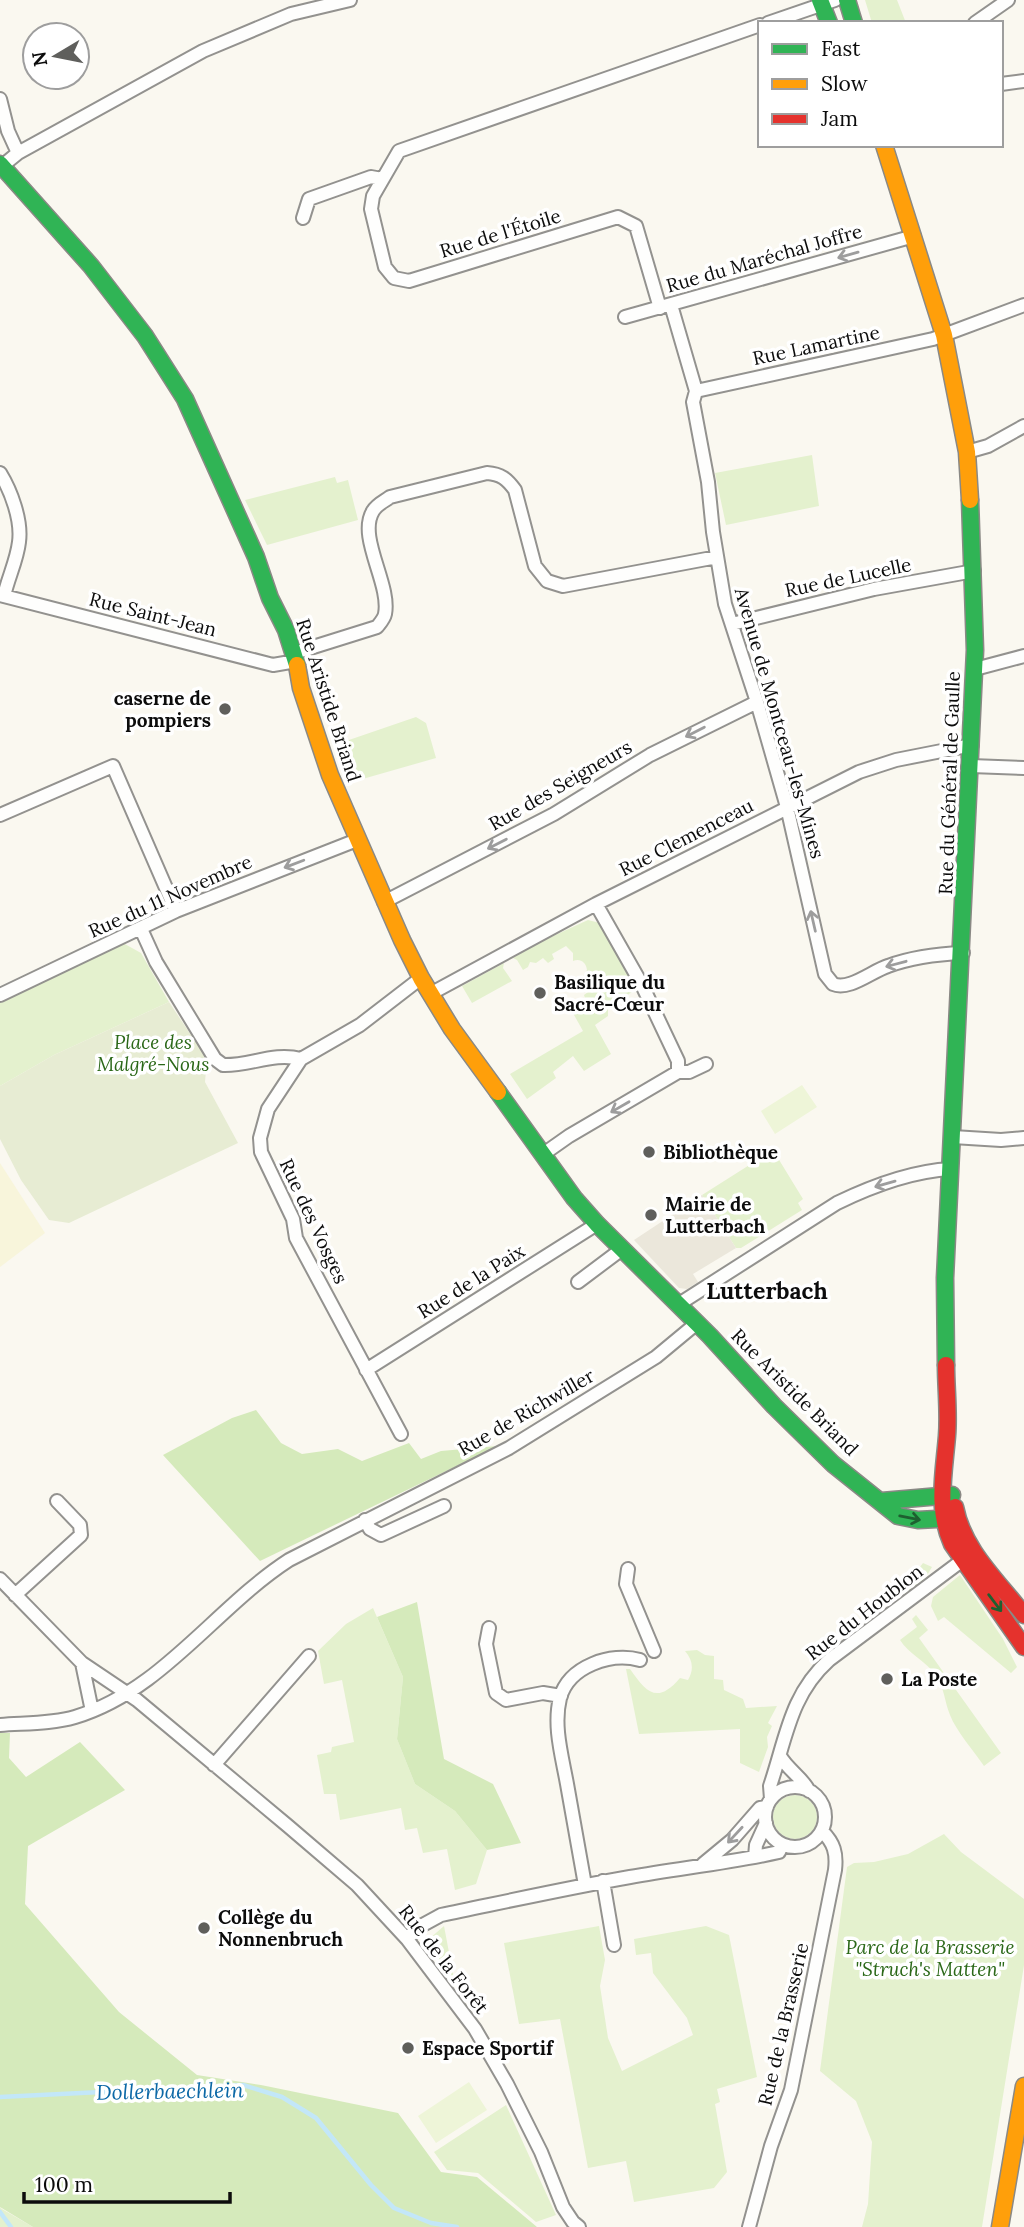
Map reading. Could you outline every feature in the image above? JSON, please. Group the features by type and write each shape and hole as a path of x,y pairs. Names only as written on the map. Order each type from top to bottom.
{"main road":[{"path":"848,0 853,21"},
{"path":"825,1 829,21"},
{"name":"Rue du Général de Gaulle","path":"885,147 944,335 967,452 974,572 975,669 972,745 945,1278 947,1435 944,1452 949,1518"},
{"name":"Rue Aristide Briand","path":"1,165 91,267 145,335 185,399 228,491 270,598 286,631 314,731 330,775 384,902 421,978 452,1029 574,1198 679,1304 774,1406 834,1464 898,1516 909,1520 949,1518"},
{"path":"882,1501 949,1495"},
{"path":"949,1518 945,1533 1024,1615"},
{"path":"969,1556 1024,1647"},
{"path":"1000,2227 1024,2086"}],"street":[{"path":"1,165 203,51 291,14 350,0"},
{"path":"978,21 1008,0"},
{"path":"773,21 825,1"},
{"name":"Rue de l'Étoile","path":"666,306 636,226 618,217 409,281 394,278 385,267 371,209 373,196 399,151 758,27"},
{"path":"1003,84 1024,81"},
{"path":"0,99 8,131 18,153"},
{"path":"303,218 309,199 371,177 382,179"},
{"name":"Rue du Maréchal Joffre","path":"625,317 914,236"},
{"name":"Rue Lamartine","path":"696,391 944,335 1024,305"},
{"name":"Avenue de Montceau-les-Mines","path":"666,306 696,391 693,402 708,482 725,604 787,807 825,975 833,984 844,986 888,965 933,954 963,953"},
{"path":"967,452 988,446 1024,426"},
{"path":"0,472 8,486 20,533 19,545 2,596"},
{"name":"Rue Saint-Jean","path":"2,596 273,665 377,627 385,616 386,601 369,531 372,512 377,506 390,497 487,473 498,474 508,480 515,490 535,566 547,581 563,586 718,557"},
{"name":"Rue de Lucelle","path":"732,624 874,589 974,572"},
{"path":"975,669 1024,656"},
{"name":"Rue des Seigneurs","path":"384,902 554,814 650,755 757,702"},
{"name":"Rue Clemenceau","path":"430,994 596,904 859,772 918,755 972,745"},
{"path":"0,815 113,766 176,911"},
{"path":"971,766 1024,768"},
{"name":"Rue du 11 Novembre","path":"0,995 176,911 358,840"},
{"path":"596,904 642,985 678,1060 678,1072"},
{"path":"141,929 156,962 215,1059 223,1065 269,1057 290,1056 301,1059 360,1025 421,978"},
{"name":"Rue des Vosges","path":"301,1059 268,1109 260,1138 261,1152 293,1219 296,1238 401,1433"},
{"path":"542,1155 569,1136 678,1072 689,1072 706,1064"},
{"path":"953,1137 1001,1140 1024,1138"},
{"path":"679,1304 837,1203 868,1188 928,1170 951,1169"},
{"name":"Rue de la Paix","path":"366,1370 597,1224"},
{"path":"578,1282 622,1249"},
{"name":"Rue de Richwiller","path":"0,1725 74,1718 129,1694 152,1677 266,1574 309,1548 509,1448 656,1357 697,1323"},
{"path":"15,1595 81,1535 80,1525 57,1501"},
{"path":"365,1520 370,1529 381,1535 444,1506"},
{"name":"Rue du Houblon","path":"769,1803 770,1786 795,1705 817,1671 969,1556"},
{"path":"628,1569 626,1584 654,1651"},
{"name":"Rue de la Forêt","path":"0,1579 82,1662 129,1694 357,1885 407,1939 475,2029 530,2129 563,2207 579,2227"},
{"path":"489,1628 486,1644 496,1693 506,1700 543,1693 561,1696"},
{"path":"214,1765 309,1656"},
{"path":"585,1885 557,1727 561,1696 574,1677 596,1661 622,1657 640,1660"},
{"path":"82,1662 92,1711"},
{"path":"766,1823 769,1832 782,1845 800,1847 809,1844 821,1831 824,1813 822,1804 804,1782 787,1768 780,1756"},
{"path":"703,1864 732,1840 760,1808 785,1789 801,1788 809,1791"},
{"path":"755,1857 766,1823 769,1803"},
{"name":"Rue de la Brasserie","path":"749,2227 771,2146 793,2080 835,1870 836,1855 831,1840 821,1831"},
{"path":"407,1939 419,1927 441,1915 603,1881 755,1857 779,1852 782,1845"},
{"path":"603,1881 614,1945"}],"shaded area":[{"path":"0,1163 45,1233 0,1267"},
{"path":"702,1195 736,1248 693,1274 698,1282 687,1289 679,1288 634,1240"}],"green space":[{"path":"865,0 897,0 905,21 871,21"},
{"path":"812,455 819,506 726,525 715,473"},
{"path":"335,477 337,483 348,480 358,520 267,545 245,500"},
{"path":"416,717 426,723 436,758 359,780 346,741"},
{"path":"588,920 600,923 637,989 608,1007 608,1016 595,1025 611,1054 584,1071 573,1056 553,1072 556,1078 527,1099 510,1074 583,1031 569,1006 572,1002 574,1005 585,998 584,995 595,987 589,977 582,978 587,970 584,963 580,960 573,961 573,953 566,946 552,954 554,959 548,963 543,958 536,963 530,962 523,970 513,958"},
{"path":"123,943 141,953 169,1002 54,1055 0,1086 0,1003"},
{"path":"504,963 503,968 512,981 472,1003 462,986"},
{"name":"Place des Malgré-Nous","path":"169,1002 207,1059 205,1082 238,1143 69,1223 49,1220 21,1180 0,1139 0,1086 54,1055"},
{"path":"802,1085 817,1107 775,1134 761,1111"},
{"path":"773,1150 803,1199 798,1203 802,1210 741,1248 736,1248 702,1195"},
{"path":"256,1410 281,1443 302,1454 338,1449 362,1461 409,1443 421,1459 441,1451 498,1446 260,1561 163,1455 232,1418"},
{"path":"923,1563 932,1567 923,1582 906,1596 901,1591"},
{"path":"960,1575 1003,1639 1017,1667 1011,1673 944,1617 938,1621 931,1606 933,1597"},
{"path":"417,1602 444,1759 493,1784 521,1843 487,1850 455,1811 415,1784 397,1739 403,1677 377,1617"},
{"path":"373,1608 403,1677 397,1739 415,1784 455,1811 487,1850 476,1884 455,1890 447,1849 423,1853 417,1828 405,1830 401,1808 340,1820 336,1794 324,1794 317,1755 331,1752 332,1747 354,1742 342,1680 324,1684 318,1651 346,1624"},
{"path":"916,1615 928,1630 919,1638 1001,1753 984,1766 953,1721 935,1674 900,1640 917,1627 912,1619"},
{"path":"697,1650 714,1656 714,1679 723,1680 724,1690 743,1699 746,1708 777,1706 768,1723 772,1726 759,1772 740,1763 740,1729 639,1734 626,1669 630,1669 647,1689 658,1693 665,1691 680,1678 688,1680 692,1665 685,1651"},
{"path":"0,1733 10,1733 9,1758 26,1777 80,1742 125,1790 28,1846 25,1904 119,2012 197,2075 398,2113 441,2172 477,2177 537,2227 33,2227 0,2207"},
{"path":"795,1795 804,1796 811,1801 816,1808 816,1826 811,1833 804,1838 795,1839 786,1838 779,1833 774,1826 773,1817 774,1808 779,1801 786,1796"},
{"name":"Parc de la Brasserie \"Struch's Matten\"","path":"944,1834 961,1852 1024,1899 1024,1965 982,2227 862,2227 868,2204 872,2142 856,2101 820,2071 847,1867 854,1863 874,1862 908,1854"},
{"path":"444,1926 455,1984 431,1951 429,1939"},
{"path":"599,1926 605,1960 600,1986 608,2038 622,2071 693,2035 687,2018 653,1973 651,1953 636,1955 634,1939 706,1926 729,1935 757,2077 717,2089 720,2102 715,2104 727,2172 714,2188 634,2202 626,2161 588,2168 560,2019 519,2024 504,1943"},
{"path":"469,2082 487,2110 436,2143 418,2116"},
{"path":"506,2105 556,2215 536,2222 478,2173 447,2170 434,2152"},
{"path":"0,2207 2,2209 33,2227 0,2227"}],"waterway":[{"name":"Dollerbaechlein","path":"0,2097 243,2085 282,2097 316,2118 371,2185 394,2208 431,2223 457,2227"},
{"path":"0,2212 11,2227"}],"traffic: fast":[{"path":"820,0 828,21"},
{"path":"847,0 853,21"},
{"path":"0,164 91,266 145,336 185,399 256,557 270,598 286,630 297,665"},
{"path":"946,1365 945,1278 975,650 970,500"},
{"path":"498,1092 574,1198 597,1224 833,1464 898,1516 918,1520 956,1518"},
{"path":"882,1501 952,1495"}],"traffic: slow":[{"path":"885,147 944,335 967,452 970,500"},
{"path":"297,665 301,688 330,775 402,940 452,1029 498,1092"},
{"path":"1000,2227 1024,2086"}],"traffic: jam":[{"path":"946,1365 948,1427 942,1491 947,1531 952,1544 1024,1647"},
{"path":"955,1507 959,1523 973,1551 1024,1615"}],"place":[{"name":"caserne de pompiers","path":"225,709"},
{"name":"Basilique du Sacré-Cœur","path":"540,993"},
{"name":"Bibliothèque","path":"649,1152"},
{"name":"Mairie de Lutterbach","path":"651,1215"},
{"name":"La Poste","path":"887,1679"},
{"name":"Collège du Nonnenbruch","path":"204,1928"},
{"name":"Espace Sportif","path":"408,2048"}],"district":[{"name":"Lutterbach","path":"767,1290"}]}
